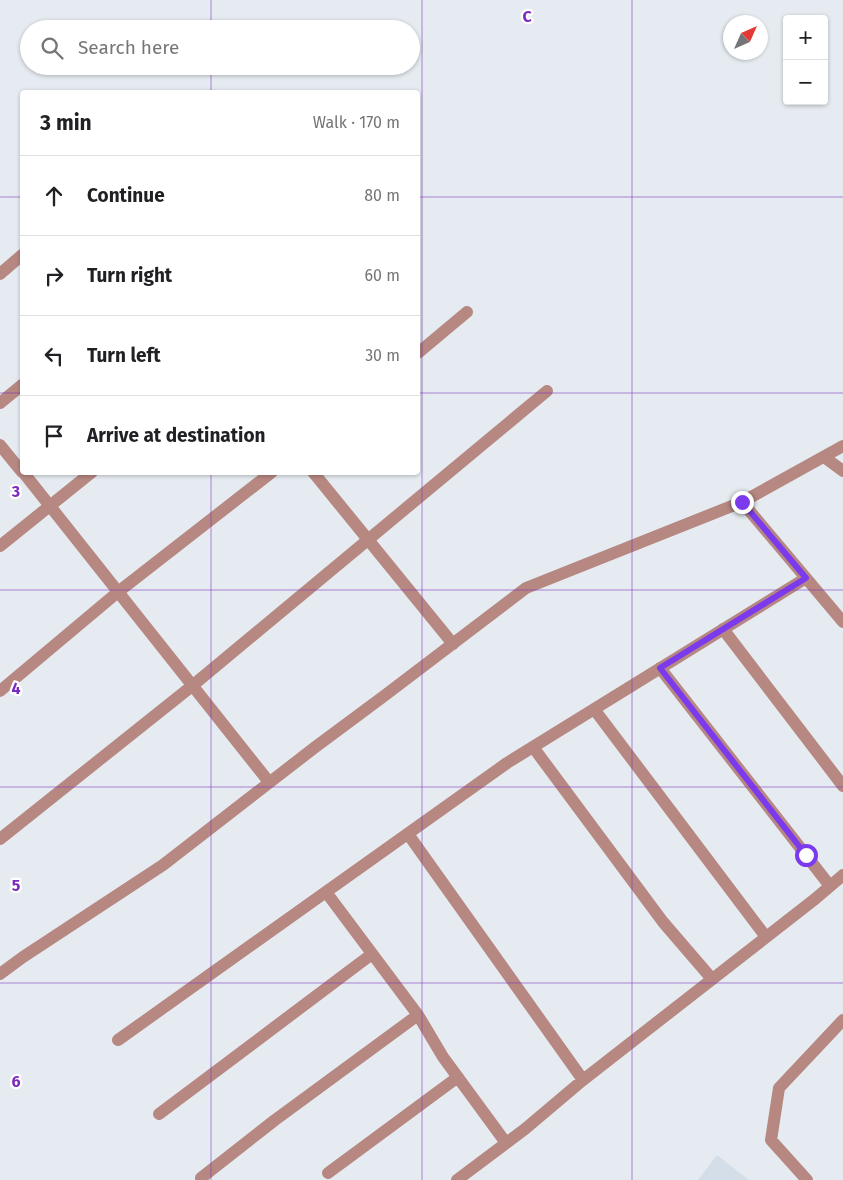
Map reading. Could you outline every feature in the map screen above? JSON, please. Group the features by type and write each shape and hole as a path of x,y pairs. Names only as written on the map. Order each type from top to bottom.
{"street":[{"path":"0,274 20,257"},
{"path":"420,351 467,312"},
{"path":"0,402 20,387"},
{"path":"0,839 192,686 546,392"},
{"path":"0,445 20,468"},
{"path":"0,974 163,865 269,782 526,588 742,502 843,446"},
{"path":"824,456 843,471"},
{"path":"25,475 269,782"},
{"path":"0,546 88,475"},
{"path":"0,691 118,592 268,475"},
{"path":"315,475 453,644"},
{"path":"742,502 843,622"},
{"path":"118,1040 507,763 806,578"},
{"path":"723,629 843,786"},
{"path":"660,668 830,886"},
{"path":"594,709 766,937"},
{"path":"533,747 668,929 712,979"},
{"path":"408,834 583,1080"},
{"path":"458,1180 525,1129 583,1080 843,875"},
{"path":"326,892 418,1015 443,1057 506,1144"},
{"path":"159,1114 372,954"},
{"path":"201,1178 275,1120 418,1015"},
{"path":"807,1180 772,1140 779,1088 843,1020"},
{"path":"328,1173 458,1077"}],"shaded area":[{"path":"717,1155 749,1180 698,1180"}],"route":[{"path":"742,502 806,578 660,668 806,855"}]}
